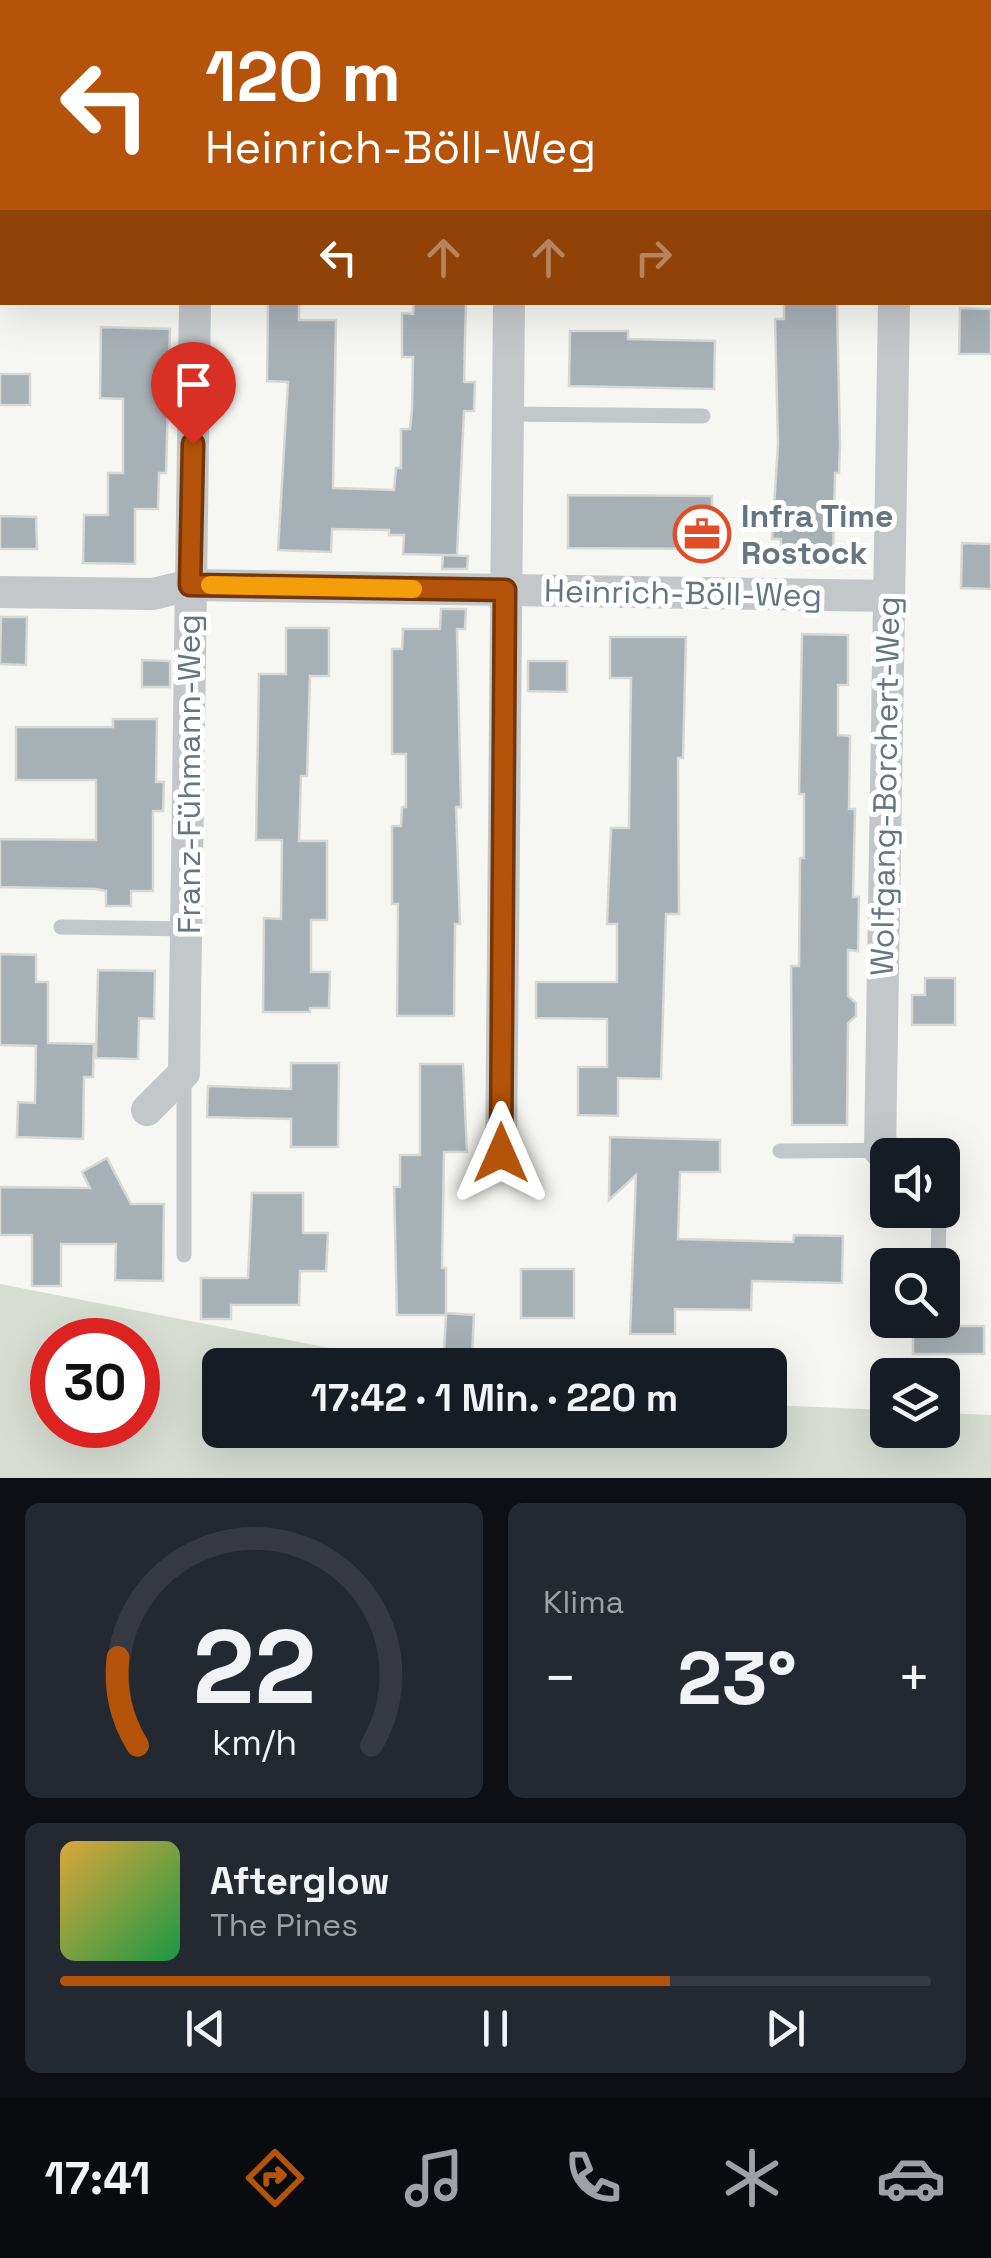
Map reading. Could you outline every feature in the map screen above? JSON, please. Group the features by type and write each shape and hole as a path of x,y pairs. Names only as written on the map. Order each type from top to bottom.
{"street":[{"name":"Franz-Fühmann-Weg","path":"184,1073 195,305"},
{"path":"501,1153 509,305"},
{"name":"Wolfgang-Borchert-Weg","path":"880,1138 894,305"},
{"name":"Heinrich-Böll-Weg","path":"0,592 153,594 190,585 888,596"},
{"path":"147,1110 184,1073"}],"lane":[{"path":"508,414 703,416"},
{"path":"61,927 188,928"},
{"path":"184,1073 184,1256"},
{"path":"780,1151 870,1150"}],"shaded area":[{"path":"0,1284 329,1348 202,1348 202,1448 787,1448 787,1406 870,1409 870,1448 960,1448 960,1414 991,1415 991,1478 0,1478"}],"building":[{"path":"268,305 299,305 299,320 336,320 333,488 394,490 396,468 401,468 401,429 410,429 412,410 413,357 402,357 402,313 413,314 414,305 466,305 464,382 475,382 474,411 464,411 457,555 444,555 468,556 467,569 442,569 443,555 403,554 404,535 389,535 389,530 332,529 331,552 278,550 288,382 267,381"},
{"path":"784,305 837,305 840,444 839,473 835,473 833,560 781,559 781,539 772,539 778,444 775,319 784,319"},
{"path":"960,308 991,309 991,354 959,354"},
{"path":"101,327 170,329 166,473 159,473 158,509 135,509 135,564 83,563 84,515 108,515 108,473 123,473 123,399 100,398"},
{"path":"570,331 628,331 628,339 715,341 714,389 569,386"},
{"path":"0,374 30,374 30,405 0,405"},
{"path":"568,495 712,496 712,549 568,548"},
{"path":"0,516 36,517 37,549 0,549"},
{"path":"962,543 991,544 991,589 961,588"},
{"path":"441,609 466,609 465,629 457,629 461,807 456,807 460,924 455,924 454,1016 397,1016 398,904 392,904 392,826 401,826 402,807 406,807 406,754 392,754 392,649 402,649 403,629 440,629"},
{"path":"1,617 27,617 26,665 0,664"},
{"path":"286,628 329,628 329,676 310,676 307,776 301,776 299,841 327,841 327,920 311,920 311,972 330,972 329,1008 310,1008 310,1012 263,1012 264,918 281,919 282,840 256,840 259,674 286,674"},
{"path":"802,634 848,635 848,685 838,685 838,735 850,736 849,809 855,809 853,897 859,897 858,951 848,950 848,996 856,1003 856,1016 848,1023 847,1125 792,1125 791,966 799,966 800,858 804,858 804,794 799,794"},
{"path":"610,637 686,637 683,758 678,758 679,914 666,914 661,1079 618,1078 618,1116 578,1115 578,1067 607,1067 607,1019 536,1018 536,982 617,982 617,924 607,924 611,828 629,828 631,678 610,678"},
{"path":"142,660 170,661 170,687 142,687"},
{"path":"528,661 567,661 567,692 528,691"},
{"path":"113,719 157,719 156,782 164,782 163,811 153,811 153,891 131,891 131,906 106,906 106,891 96,889 0,887 0,839 96,840 96,780 16,780 16,727 113,727"},
{"path":"0,954 36,955 36,982 48,982 48,1043 94,1044 93,1077 84,1077 83,1139 17,1137 18,1102 35,1103 36,1046 0,1045"},
{"path":"98,970 155,971 154,1019 139,1018 138,1059 96,1058"},
{"path":"925,978 955,978 955,1025 912,1025 912,995 925,995"},
{"path":"291,1063 339,1063 338,1147 291,1147 291,1119 207,1117 208,1086 291,1089"},
{"path":"420,1064 463,1064 467,1152 444,1152 442,1268 446,1268 446,1313 474,1315 472,1348 444,1348 446,1315 397,1315 394,1187 400,1187 400,1155 420,1155"},
{"path":"610,1137 720,1140 720,1172 680,1172 678,1239 793,1242 794,1235 843,1236 842,1283 752,1281 751,1310 675,1309 675,1334 630,1334 636,1175 609,1200"},
{"path":"107,1158 131,1204 164,1204 163,1281 115,1280 116,1244 61,1244 61,1286 32,1286 32,1235 0,1235 0,1187 90,1188 82,1172"},
{"path":"252,1193 303,1193 303,1233 328,1233 326,1271 300,1271 299,1305 231,1305 231,1319 201,1319 201,1278 248,1278"},
{"path":"521,1269 574,1269 574,1318 521,1318"},
{"path":"960,1326 984,1326 984,1354 913,1354 913,1338 960,1338"}],"slow traffic":[{"path":"210,585 413,589"}],"place":[{"name":"Infra Time Rostock","path":"702,534"}],"route":[{"path":"193,444 190,585 505,590 501,1153"}]}
